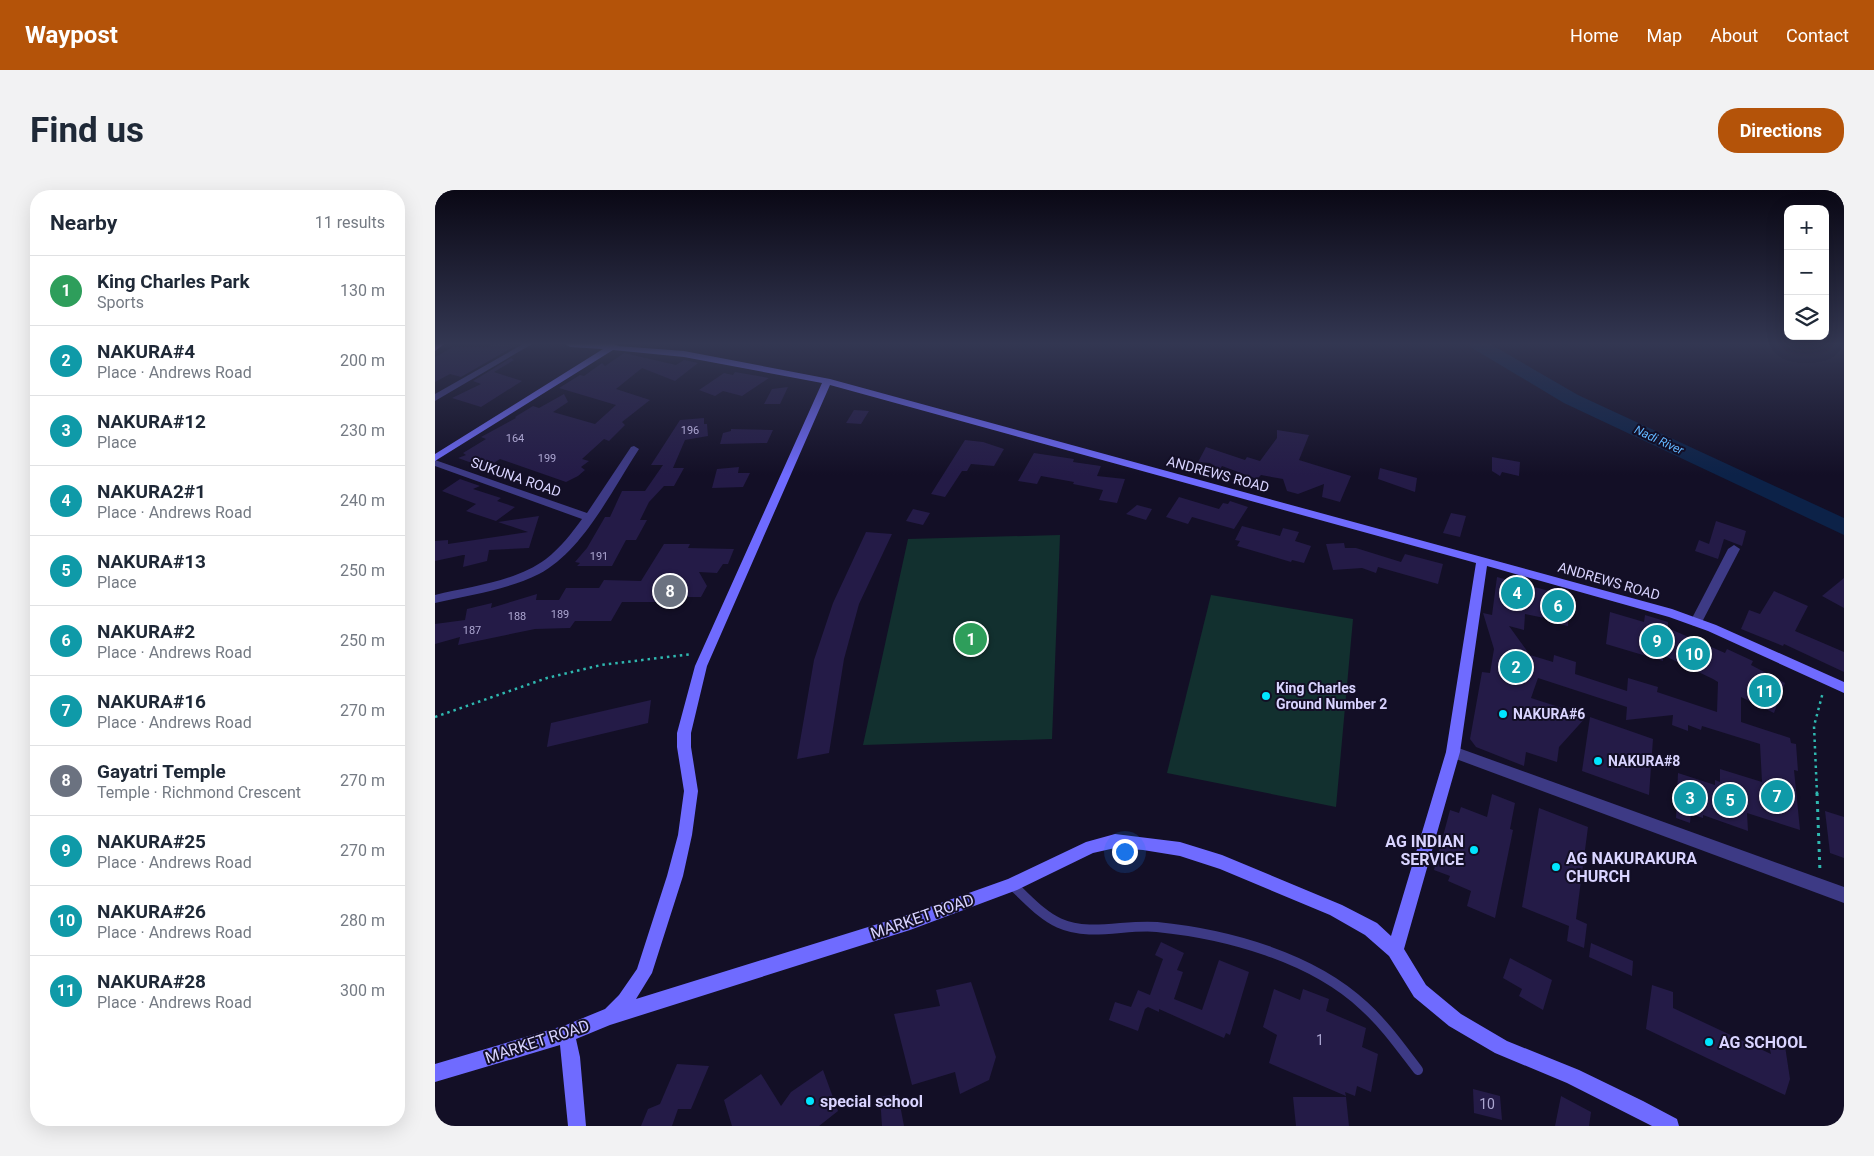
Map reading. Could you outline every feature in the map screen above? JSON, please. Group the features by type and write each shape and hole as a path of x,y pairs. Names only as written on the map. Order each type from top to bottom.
{"main road":[{"path":"435,458 547,388"},
{"path":"610,1016 625,1001 644,972 675,876 685,835 691,791 684,748 687,716 701,666 824,388"},
{"name":"ANDREWS ROAD","path":"851,388 1673,613 1844,688"},
{"path":"1395,950 1453,752 1482,560"},
{"name":"MARKET ROAD","path":"435,1073 566,1034 610,1016 910,922 1012,885 1091,847 1115,841 1180,849 1268,880 1337,910 1371,929 1395,950 1421,991 1455,1020 1501,1047 1573,1076 1637,1107 1669,1126"},
{"path":"566,1034 571,1057 577,1126"}],"street":[{"path":"435,398 453,388"},
{"path":"435,599 511,581 537,571 554,559 570,544 634,449"},
{"name":"SUKUNA ROAD","path":"435,463 588,517"},
{"path":"1696,622 1734,550"},
{"path":"1453,752 1844,895"}],"lane":[{"path":"1012,885 1060,924 1078,928 1130,926 1185,932 1288,959 1329,979 1357,999 1417,1070"}],"path":[{"path":"435,717 547,678 601,665 707,652"},
{"path":"1821,886 1814,726 1826,680"}],"green space":[{"path":"1060,535 1052,739 863,745 908,539"},
{"name":"King Charles Ground Number 2","path":"1211,595 1353,619 1336,807 1167,773"}],"building":[{"path":"473,388 511,388 481,407 452,398"},
{"path":"559,388 618,388 616,389 650,400 622,422 625,425 609,441 604,439 582,459 589,461 581,467 585,470 566,482 500,459 486,468 458,458 466,455 463,453 486,439 481,437 516,418 533,406 539,408 564,394 568,402 553,412 595,424 616,405"},
{"path":"702,388 754,388 742,396 723,391 715,396 699,390"},
{"path":"788,388 780,404 764,404 772,389"},
{"path":"854,410 869,411 861,424 846,423"},
{"path":"704,418 704,424 707,424 708,436 685,440 673,468 684,468 674,486 664,486 649,502 640,520 647,520 636,540 626,540 612,566 577,566 580,563 575,562 587,548 605,517 610,517 622,491 645,491 663,465 651,465 680,420"},
{"path":"731,429 773,430 767,443 720,444 723,433 731,431"},
{"path":"1277,430 1309,435 1299,460 1351,476 1340,502 1322,497 1324,484 1298,494 1287,491 1283,479 1261,475 1257,479 1222,466 1220,469 1210,463 1198,462 1206,447 1245,460 1247,457 1260,461 1277,438"},
{"path":"965,440 983,442 1004,449 994,466 971,464 967,471 962,471 945,497 931,494"},
{"path":"1034,453 1074,459 1073,462 1101,466 1097,476 1125,479 1117,503 1099,500 1103,490 1073,484 1074,482 1041,476 1037,484 1018,481"},
{"path":"1492,457 1520,462 1519,476 1502,472 1500,476 1492,471"},
{"path":"739,467 738,473 750,473 743,487 712,488 717,469"},
{"path":"1380,468 1417,478 1415,492 1378,479"},
{"path":"460,479 480,486 473,489 501,498 497,501 515,507 496,521 466,511 476,504 442,491"},
{"path":"1179,497 1219,509 1223,503 1228,504 1230,501 1248,507 1234,529 1192,517 1188,524 1166,517"},
{"path":"1137,505 1152,509 1146,520 1126,514"},
{"path":"913,509 930,513 923,525 906,521"},
{"path":"1451,513 1466,516 1460,537 1443,533"},
{"path":"539,516 529,548 489,550 487,561 463,567 465,555 435,561 435,541 448,540 448,544 528,532 498,522"},
{"path":"1716,521 1746,531 1742,546 1724,539 1718,559 1695,551 1699,540 1709,544"},
{"path":"1242,526 1280,536 1283,528 1299,532 1295,541 1311,546 1304,563 1292,560 1291,562 1237,546 1240,541 1235,540"},
{"path":"866,532 892,534 859,604 844,659 829,753 797,759 814,660 833,603"},
{"path":"1344,543 1345,548 1356,548 1401,562 1405,554 1443,564 1438,584 1378,567 1376,573 1362,568 1333,570 1326,544"},
{"path":"664,544 690,544 688,548 734,549 728,564 723,564 717,573 699,572 707,586 701,597 686,597 683,602 622,602 611,621 575,621 570,628 535,629 458,645 460,637 435,644 435,624 465,620 467,609 492,603 491,608 537,594 536,600 559,600 566,588 599,588 604,580 641,581"},
{"path":"1497,577 1572,597 1572,616 1568,616 1568,626 1554,623 1554,620 1525,614 1524,630 1509,626 1530,655 1553,662 1554,655 1576,662 1575,674 1627,691 1628,678 1658,687 1657,692 1717,712 1718,682 1663,655 1663,661 1606,644 1610,612 1644,622 1645,615 1668,622 1668,628 1725,653 1727,649 1753,661 1751,665 1785,683 1774,713 1741,697 1741,722 1790,738 1791,743 1796,744 1798,771 1794,770 1800,830 1747,813 1748,831 1703,815 1703,818 1691,814 1690,823 1676,818 1678,773 1715,785 1715,780 1720,782 1720,769 1762,782 1760,744 1702,726 1701,730 1688,725 1688,731 1672,725 1673,715 1626,720 1627,707 1538,678 1531,698 1587,716 1559,747 1557,762 1526,752 1524,766 1476,747 1470,739 1482,672 1490,673 1494,649 1483,613 1492,615"},
{"path":"1844,578 1844,608 1822,596"},
{"path":"1774,591 1808,606 1795,631 1844,652 1844,672 1784,644 1783,646 1741,629 1749,610 1760,614"},
{"path":"651,700 648,723 547,747 551,723"},
{"name":"NAKURA#8","path":"1590,717 1653,739 1649,795 1582,771"},
{"name":"AG INDIAN SERVICE","path":"1492,794 1515,803 1510,829 1513,830 1495,918 1467,906 1471,891 1448,881 1450,876 1434,870 1450,810 1459,813 1461,807 1487,817"},
{"name":"AG NAKURAKURA CHURCH","path":"1539,808 1588,827 1576,919 1587,924 1584,948 1567,941 1569,926 1522,907"},
{"path":"1825,811 1844,817 1844,858 1830,853"},
{"path":"1161,942 1184,953 1177,970 1183,972 1174,999 1202,1010 1219,960 1249,972 1230,1035 1226,1033 1224,1038 1159,1009 1159,1012 1148,1007 1145,1009 1138,1031 1109,1020 1115,1002 1131,1007 1138,990 1150,995 1163,959 1155,955"},
{"path":"1591,943 1633,961 1632,976 1589,957"},
{"path":"1510,958 1552,980 1543,1010 1519,996 1522,989 1503,978"},
{"path":"971,982 996,1057 989,1080 960,1094 955,1072 912,1085 894,1014 940,1006 936,990"},
{"name":"AG SCHOOL","path":"1652,985 1673,992 1673,1008 1771,1054 1767,1037 1785,1046 1790,1079 1785,1095 1646,1029"},
{"path":"1274,989 1300,1000 1303,989 1329,999 1326,1011 1366,1028 1362,1047 1378,1054 1371,1092 1357,1086 1355,1096 1345,1092 1346,1096 1269,1063 1277,1035 1263,1027"},
{"path":"677,1064 709,1066 691,1109 678,1109 672,1126 641,1126 648,1109 660,1104"},
{"path":"823,1070 838,1111 819,1126 732,1126 724,1100 761,1074 781,1106 791,1092"},
{"path":"1473,1089 1500,1096 1502,1120 1474,1113"},
{"path":"898,1094 904,1126 882,1126 880,1097"},
{"path":"1561,1096 1591,1112 1589,1126 1555,1126"},
{"path":"1293,1097 1346,1097 1349,1126 1296,1126"}],"waterway":[{"name":"Nadi River","path":"1552,388 1571,399 1844,527"}],"place":[{"name":"Gayatri Temple","path":"670,591"},
{"name":"NAKURA2#1","path":"1517,593"},
{"name":"NAKURA#2","path":"1558,606"},
{"name":"King Charles Park","path":"971,639"},
{"name":"NAKURA#25","path":"1657,641"},
{"name":"NAKURA#26","path":"1694,654"},
{"name":"NAKURA#4","path":"1516,667"},
{"name":"NAKURA#28","path":"1765,691"},
{"name":"King Charles Ground Number 2","path":"1266,696"},
{"name":"NAKURA#6","path":"1503,714"},
{"name":"NAKURA#8","path":"1598,761"},
{"name":"NAKURA#16","path":"1777,796"},
{"name":"NAKURA#12","path":"1690,798"},
{"name":"NAKURA#13","path":"1730,800"},
{"name":"AG INDIAN SERVICE","path":"1474,850"},
{"name":"AG NAKURAKURA CHURCH","path":"1556,867"},
{"name":"AG SCHOOL","path":"1709,1042"},
{"name":"special school","path":"810,1101"}]}
